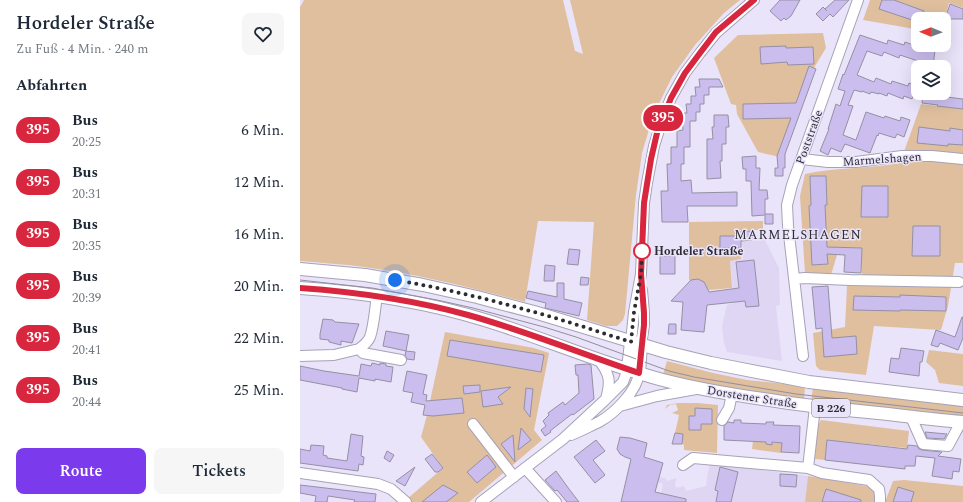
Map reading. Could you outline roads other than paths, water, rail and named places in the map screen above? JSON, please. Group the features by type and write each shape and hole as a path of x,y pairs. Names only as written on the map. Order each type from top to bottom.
{"main road":[{"name":"Dorstener Straße","path":"300,269 365,275 423,285 477,297 534,312 666,352 711,363 809,382 963,400"},
{"name":"Dorstener Straße","path":"300,288 377,296 428,306 487,321 658,379 700,389 815,407 962,422"},
{"path":"633,371 636,343"}],"street":[{"path":"636,343 644,325 641,274 644,203 657,133 671,98 685,73 716,32 754,0"},
{"name":"Poststraße","path":"803,356 788,226 787,205 792,185 858,0"},
{"name":"Marmelshagen","path":"802,159 828,162 856,162 902,156 932,156 963,159"},
{"path":"794,279 959,282"},
{"path":"300,356 334,355 359,349 365,345 370,338 377,296"},
{"path":"359,349 363,353 401,360"},
{"path":"598,359 606,369 609,378 606,399"},
{"path":"481,502 563,439 606,399 633,371 638,379 635,386 620,406 601,421 563,439"},
{"path":"620,406 657,396 700,389"},
{"path":"722,420 729,408 732,394"},
{"path":"808,468 815,407"},
{"path":"911,417 923,444 948,446 962,422"},
{"path":"472,424 514,477"},
{"path":"683,465 693,458 808,468 822,473 869,480 879,489 880,502"},
{"path":"525,468 556,502"},
{"path":"300,473 378,484 391,489 406,502"}],"tram line":[{"path":"300,280 372,288 473,308 544,327 669,371 694,377 796,394 963,413"}],"place":[{"name":"Hordeler Straße","path":"642,251"}],"district":[{"name":"MARMELSHAGEN","path":"798,234"}]}
